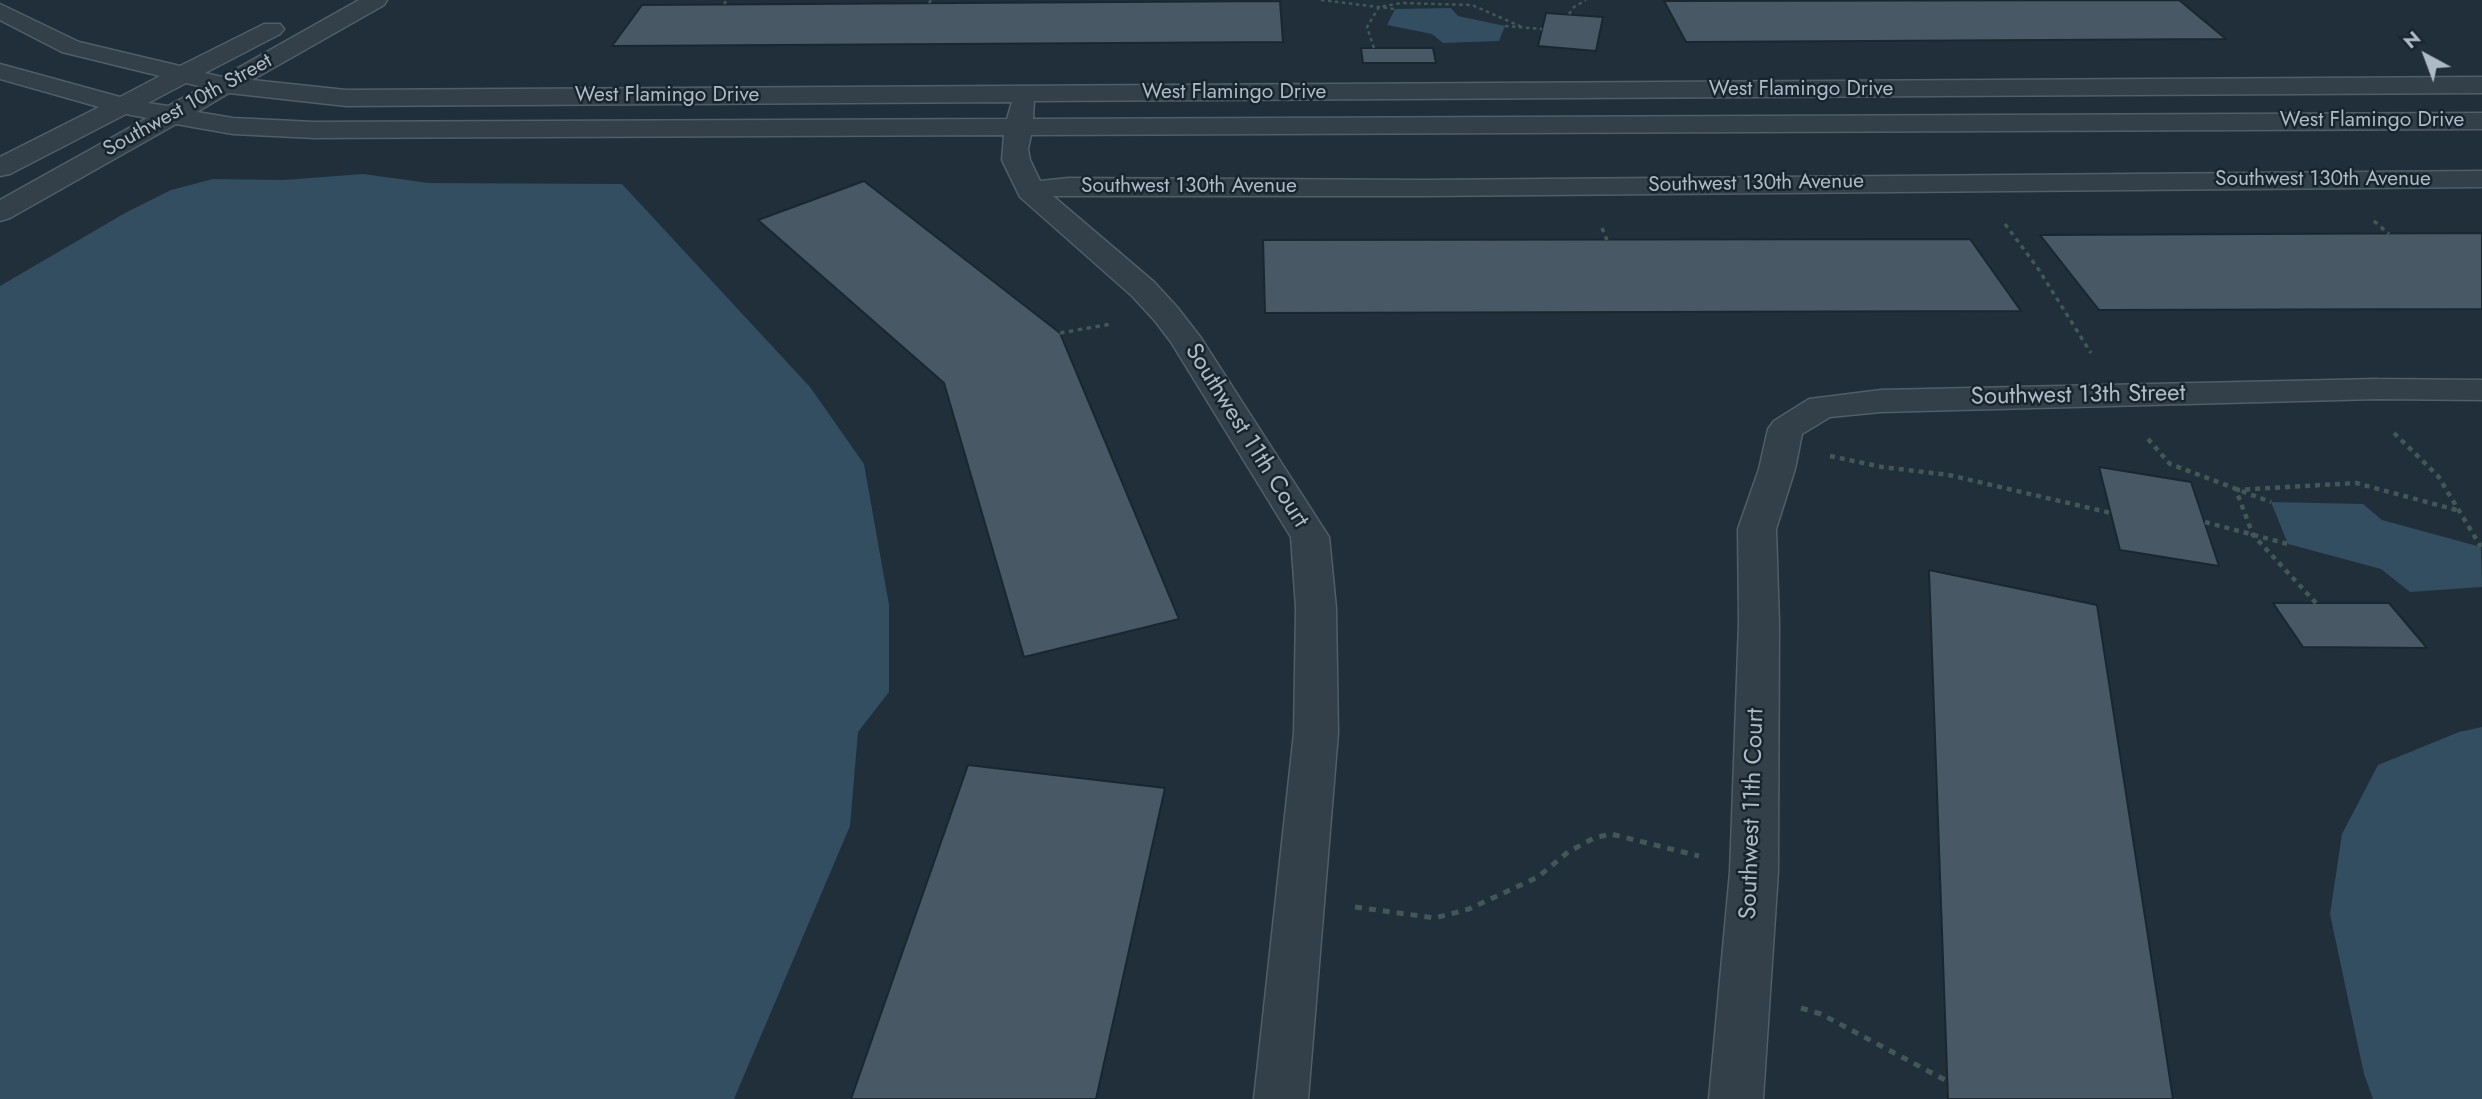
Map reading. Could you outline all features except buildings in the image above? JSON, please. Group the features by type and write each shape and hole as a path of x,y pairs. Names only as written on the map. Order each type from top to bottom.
{"street":[{"name":"Southwest 10th Street","path":"0,212 376,0"},
{"name":"West Flamingo Drive","path":"0,11 71,47 225,85 346,98 2482,85"},
{"name":"Southwest 10th Street","path":"0,168 293,18"},
{"name":"West Flamingo Drive","path":"0,71 124,106 233,126 314,130 2482,121"},
{"name":"Southwest 11th Court","path":"1025,94 1018,129 1016,160 1030,191 1143,289 1185,338 1310,537 1316,608 1316,733 1281,1099"},
{"name":"Southwest 130th Avenue","path":"1030,191 1069,186 1426,188 2482,179"},
{"name":"Southwest 13th Street","path":"1757,529 1777,469 1786,429 1821,407 1881,401 2351,390 2482,390"},
{"name":"Southwest 11th Court","path":"1736,1099 1754,872 1759,623 1757,529"}],"path":[{"path":"724,4 727,0"},
{"path":"1321,0 1395,9"},
{"path":"1569,15 1574,7 1586,0"},
{"path":"1374,48 1367,27 1379,7 1401,3 1472,5 1522,27"},
{"path":"1505,26 1542,29"},
{"path":"2351,390 2438,476 2481,547"},
{"path":"1781,447 1882,467 1949,475 2111,513"},
{"path":"2316,603 2253,535 2236,490 2356,483 2460,511"},
{"path":"2205,522 2288,544"},
{"path":"1298,900 1435,918 1469,909 1502,895 1538,877 1568,852 1594,838 1611,834 1635,838 1754,872"},
{"path":"1745,991 1821,1014 1947,1081"}],"water":[{"path":"1451,8 1458,16 1505,26 1499,41 1443,43 1432,34 1387,25 1395,9"},
{"path":"363,174 429,183 622,184 810,387 864,464 889,605 889,692 858,732 850,826 734,1099 0,1099 0,286 125,213 171,190 213,179 283,180"},
{"path":"2271,502 2363,504 2382,520 2481,547 2482,587 2410,592 2381,569 2288,544"},
{"path":"2482,727 2482,1099 2373,1099 2364,1074 2330,914 2342,834 2378,765 2459,732"}]}
